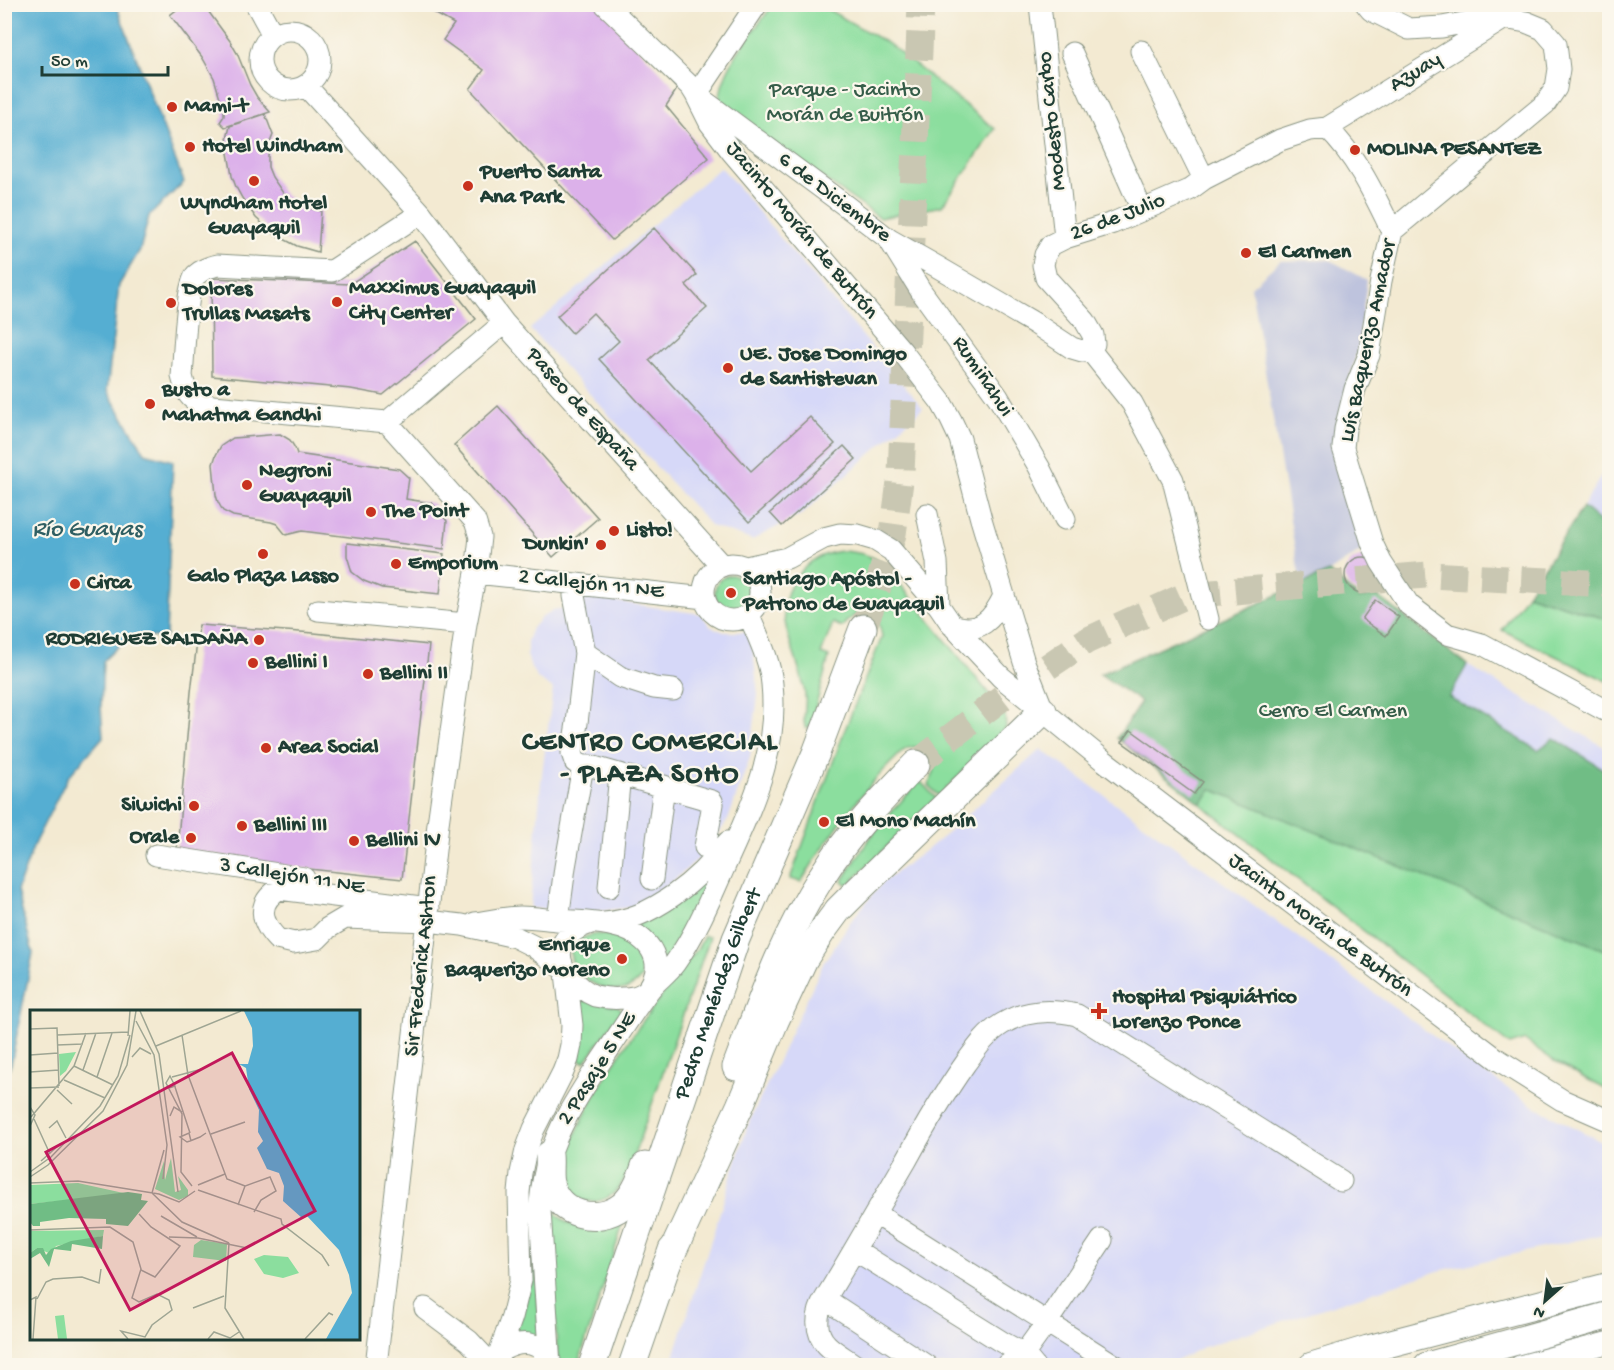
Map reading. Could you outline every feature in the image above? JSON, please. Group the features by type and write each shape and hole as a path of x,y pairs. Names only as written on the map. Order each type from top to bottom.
{"main road":[{"name":"Pedro Menéndez Gilbert","path":"592,1365 736,939 816,753 863,628"},
{"path":"666,1266 740,1106 775,1021 804,959 821,933 838,910 1043,711"},
{"name":"Pedro Menéndez Gilbert","path":"632,1365 723,1102 769,981 786,943 822,876 850,837 876,805 916,764"},
{"path":"549,1155 550,1182 553,1191 566,1208 584,1216 619,1208 637,1188 650,1153 684,1094"},
{"path":"1312,1365 1610,1286"},
{"path":"1427,1365 1610,1315"}],"street":[{"path":"256,4 273,35"},
{"name":"6 de Diciembre","path":"605,4 691,87 696,95 890,240 995,300 1072,348 1082,351 1090,350"},
{"path":"696,95 757,4"},
{"name":"Modesto Carbo","path":"1040,4 1065,238"},
{"name":"Luís Baquerizo Amador","path":"1366,4 1371,10 1409,29 1442,27 1490,18 1526,22 1543,28 1556,44 1559,69 1556,88 1545,104 1392,231 1369,355 1355,389 1345,429 1343,448 1372,543 1381,562 1409,605 1447,634 1482,644 1610,712"},
{"name":"Azuay","path":"1327,128 1504,18"},
{"path":"282,30 292,30 310,36 320,52 319,71 306,86 286,90 268,80 262,71 261,51 273,35 282,30"},
{"path":"1141,51 1204,179"},
{"path":"1072,53 1142,210"},
{"name":"Paseo de España","path":"306,86 421,213 504,323 722,566"},
{"name":"Jacinto Morán de Butrón","path":"696,95 710,123 732,152 901,350 941,402 960,439 981,519 1024,662 1043,711"},
{"path":"1327,128 1341,142 1363,174 1392,231"},
{"name":"26 de Julio","path":"1090,350 1094,344 1093,335 1085,321 1065,296 1046,278 1043,265 1045,255 1051,245 1065,238 1113,223 1189,190 1204,179 1280,140 1310,130 1327,128"},
{"path":"421,213 332,271 217,265 206,268 195,276 190,290 182,376 185,390 194,401 213,405 387,422 504,323"},
{"name":"Rumiñahui","path":"890,240 921,291 998,397 1039,467 1065,519"},
{"path":"1090,350 1132,403 1173,480 1208,619"},
{"name":"Sir Frederick Ashton","path":"376,1365 438,824 480,537 475,521 387,422"},
{"path":"927,514 937,562 939,606"},
{"name":"Jacinto Morán de Butrón","path":"746,567 787,558 824,538 840,534 858,535 875,540 891,550 939,606 952,625 1001,678 1199,833 1497,1059 1562,1100 1610,1122"},
{"path":"730,564 746,567 758,581 761,591 756,609 741,619 731,620 714,614 708,607 704,590 710,575 722,566 730,564"},
{"name":"2 Callejón 11 NE","path":"476,573 705,598"},
{"path":"574,584 574,596 585,653 572,753 575,762 712,801 705,846"},
{"path":"952,625 970,629 980,626 993,614 1004,596"},
{"path":"318,610 466,624"},
{"name":"2 Pasaje 5 NE","path":"550,1363 540,1210 543,1175 565,1119 584,1085 650,989 673,965 690,940 751,806 770,748 774,715 772,682 765,655 749,615"},
{"path":"585,653 620,677 654,688 673,690"},
{"path":"558,920 564,867 583,766"},
{"path":"609,887 620,774"},
{"path":"652,879 664,786"},
{"name":"2 Pasaje 5 NE","path":"595,923 613,922 634,916 670,898 717,856 751,806"},
{"name":"3 Callejón 11 NE","path":"156,855 428,909 462,925 514,937 533,945 565,971"},
{"path":"279,889 428,909 345,918 328,928 317,939 294,943 276,939 264,922 263,909 268,896 279,889"},
{"name":"3 Callejón 11 NE","path":"462,925 519,916 595,923"},
{"path":"595,923 629,931 650,948 655,956 656,973 650,989 641,995 615,999 596,996 575,984 565,971 560,958 561,948 566,938 576,928 595,923"},
{"name":"2 Pasaje 5 NE","path":"488,1359 512,1317 521,1280 519,1193 524,1162 534,1129 563,1072 571,1045 572,1025 565,971"},
{"path":"856,1365 827,1345 822,1337 818,1321 821,1305 876,1214 942,1096 982,1040 1013,1018 1051,1011 1077,1015 1341,1181"},
{"path":"876,1214 1116,1365"},
{"path":"1029,1362 1047,1322 1102,1240"},
{"path":"855,1250 1002,1342 1029,1362"},
{"path":"825,1299 927,1365"},
{"path":"425,1308 469,1341 488,1359 519,1344 527,1344 535,1345 542,1350 550,1363"},
{"path":"1520,1365 1600,1351"},
{"path":"1006,1365 1029,1362"}],"shaded area":[{"name":"UE. Jose Domingo de Santistevan","path":"721,167 923,408 802,514 752,540 711,526 530,329"},
{"path":"1330,260 1367,280 1358,348 1337,425 1367,547 1329,572 1301,585 1251,287 1280,261"},
{"path":"1609,462 1609,529 1583,507"},
{"name":"CENTRO COMERCIAL - PLAZA SOHO","path":"565,594 701,614 710,626 724,632 751,632 758,695 750,757 728,820 703,855 659,893 640,906 592,912 530,908 541,782 553,689 538,679 531,668 527,655 527,641 532,628 541,618 553,610 564,608"},
{"path":"1467,665 1609,750 1609,773 1554,739 1538,750 1449,697"},
{"name":"Hospital Psiquiátrico Lorenzo Ponce","path":"1041,749 1464,1059 1534,1106 1609,1146 1609,1233 1438,1271 1203,1347 1168,1365 671,1366 747,1127 824,962 851,921 882,883 938,841"}],"green space":[{"name":"Parque - Jacinto Morán de Buitrón","path":"773,5 820,5 889,44 995,129 942,206 880,218 719,106 724,78 738,52"},
{"path":"1583,507 1609,529 1609,620 1527,594"},
{"path":"841,551 866,555 887,568 1003,711 1006,728 939,796 928,785 934,774 933,759 929,754 925,750 913,747 902,752 873,781 847,814 801,882 790,879 882,637 877,622 867,614 855,616 842,627 833,623 821,654 829,657 810,727 806,729 805,692 786,628 785,602 789,588 807,565 822,556"},
{"name":"Cerro El Carmen","path":"1329,572 1359,598 1378,596 1467,665 1449,697 1538,750 1554,738 1609,773 1609,952 1211,789 1201,804 1117,738 1141,702 1100,674"},
{"path":"732,575 744,580 749,592 744,604 732,609 720,604 715,592 720,580"},
{"path":"1527,594 1609,620 1609,682 1502,630"},
{"path":"920,781 936,798 848,885 842,882 880,824"},
{"path":"1211,789 1609,952 1609,1091 1557,1063 1525,1040 1510,1045 1201,804"},
{"path":"710,874 713,877 665,962 635,925"},
{"path":"597,934 610,935 638,945 645,962 640,979 627,988 611,990 595,984 582,975 573,963 571,951 578,941"},
{"path":"704,936 710,937 629,1170 619,1188 610,1196 592,1202 576,1197 569,1192 565,1184 562,1175 563,1165 591,1103 618,1057 698,948"},
{"path":"578,999 618,1006 622,1010 585,1062 579,1060 582,1029"},
{"path":"549,1208 563,1220 574,1225 623,1224 578,1365 558,1365"},
{"path":"531,1253 537,1253 539,1338 513,1337 527,1296"}],"water":[{"name":"Río Guayas","path":"5,4 116,5 184,182 149,216 140,250 119,285 107,391 145,453 173,461 166,637 128,637 103,661 101,707 103,737 68,777 35,842 17,891 33,953 11,1064 5,1077"}],"building":[{"path":"184,4 203,4 230,41 250,85 270,112 225,127 220,122 224,111 214,78 202,57 170,15"},
{"path":"418,4 596,4 677,89 666,106 709,158 612,240 470,89 484,70 443,40 454,24"},
{"name":"Wyndham Hotel Guayaquil","path":"265,114 273,135 268,156 268,167 272,177 283,193 292,200 305,207 321,211 318,252 297,246 274,234 256,218 236,187 228,153 227,139 230,126"},
{"path":"654,228 697,275 686,285 707,308 649,360 751,471 810,417 835,444 749,522 599,359 619,341 593,313 572,333 557,316"},
{"name":"Maxximus Guayaquil City Center","path":"415,241 476,319 383,395 351,389 212,376 211,278 350,284"},
{"path":"498,406 598,518 553,557 454,445"},
{"path":"280,434 290,440 297,454 399,469 409,478 406,499 432,503 447,521 444,549 302,531 286,535 277,524 233,516 223,511 216,495 213,464 221,446 233,438"},
{"path":"844,446 856,459 782,526 770,513"},
{"name":"Emporium","path":"347,543 444,554 440,594 382,588 364,581 352,572 347,556"},
{"path":"1363,557 1376,562 1381,575 1376,588 1363,593 1350,588 1345,575 1350,562"},
{"path":"1375,600 1399,617 1386,636 1362,619"},
{"path":"199,625 314,633 429,645 402,879 300,868 177,849"},
{"path":"1131,730 1203,782 1194,794 1122,742"}],"tunnel":[{"path":"863,628 875,597 893,534 901,474 921,4"},
{"path":"916,764 1004,696 1086,641 1187,595 1427,575 1610,584"}],"place":[{"name":"Mami-t","path":"172,107"},
{"name":"Hotel Windham","path":"190,147"},
{"name":"MOLINA PESANTEZ","path":"1355,150"},
{"name":"Wyndham Hotel Guayaquil","path":"254,181"},
{"name":"Puerto Santa Ana Park","path":"468,186"},
{"name":"El Carmen","path":"1246,253"},
{"name":"Maxximus Guayaquil City Center","path":"337,302"},
{"name":"Dolores Trullas Masats","path":"171,303"},
{"name":"UE. Jose Domingo de Santistevan","path":"728,368"},
{"name":"Busto a Mahatma Gandhi","path":"150,404"},
{"name":"Negroni Guayaquil","path":"247,485"},
{"name":"The Point","path":"371,512"},
{"name":"Listo!","path":"614,531"},
{"name":"Dunkin'","path":"601,545"},
{"name":"Galo Plaza Lasso","path":"263,554"},
{"name":"Emporium","path":"396,564"},
{"name":"Circa","path":"75,584"},
{"name":"Santiago Apóstol - Patrono de Guayaquil","path":"731,593"},
{"name":"RODRIGUEZ SALDAÑA","path":"259,640"},
{"name":"Bellini I","path":"253,663"},
{"name":"Bellini II","path":"368,674"},
{"name":"Area Social","path":"266,748"},
{"name":"Siwichi","path":"194,806"},
{"name":"El Mono Machín","path":"824,822"},
{"name":"Bellini III","path":"242,826"},
{"name":"Orale","path":"191,838"},
{"name":"Bellini IV","path":"354,841"},
{"name":"Enrique Baquerizo Moreno","path":"622,959"},
{"name":"Hospital Psiquiátrico Lorenzo Ponce","path":"1099,1011"}],"district":[{"name":"CENTRO COMERCIAL - PLAZA SOHO","path":"650,759"}]}
